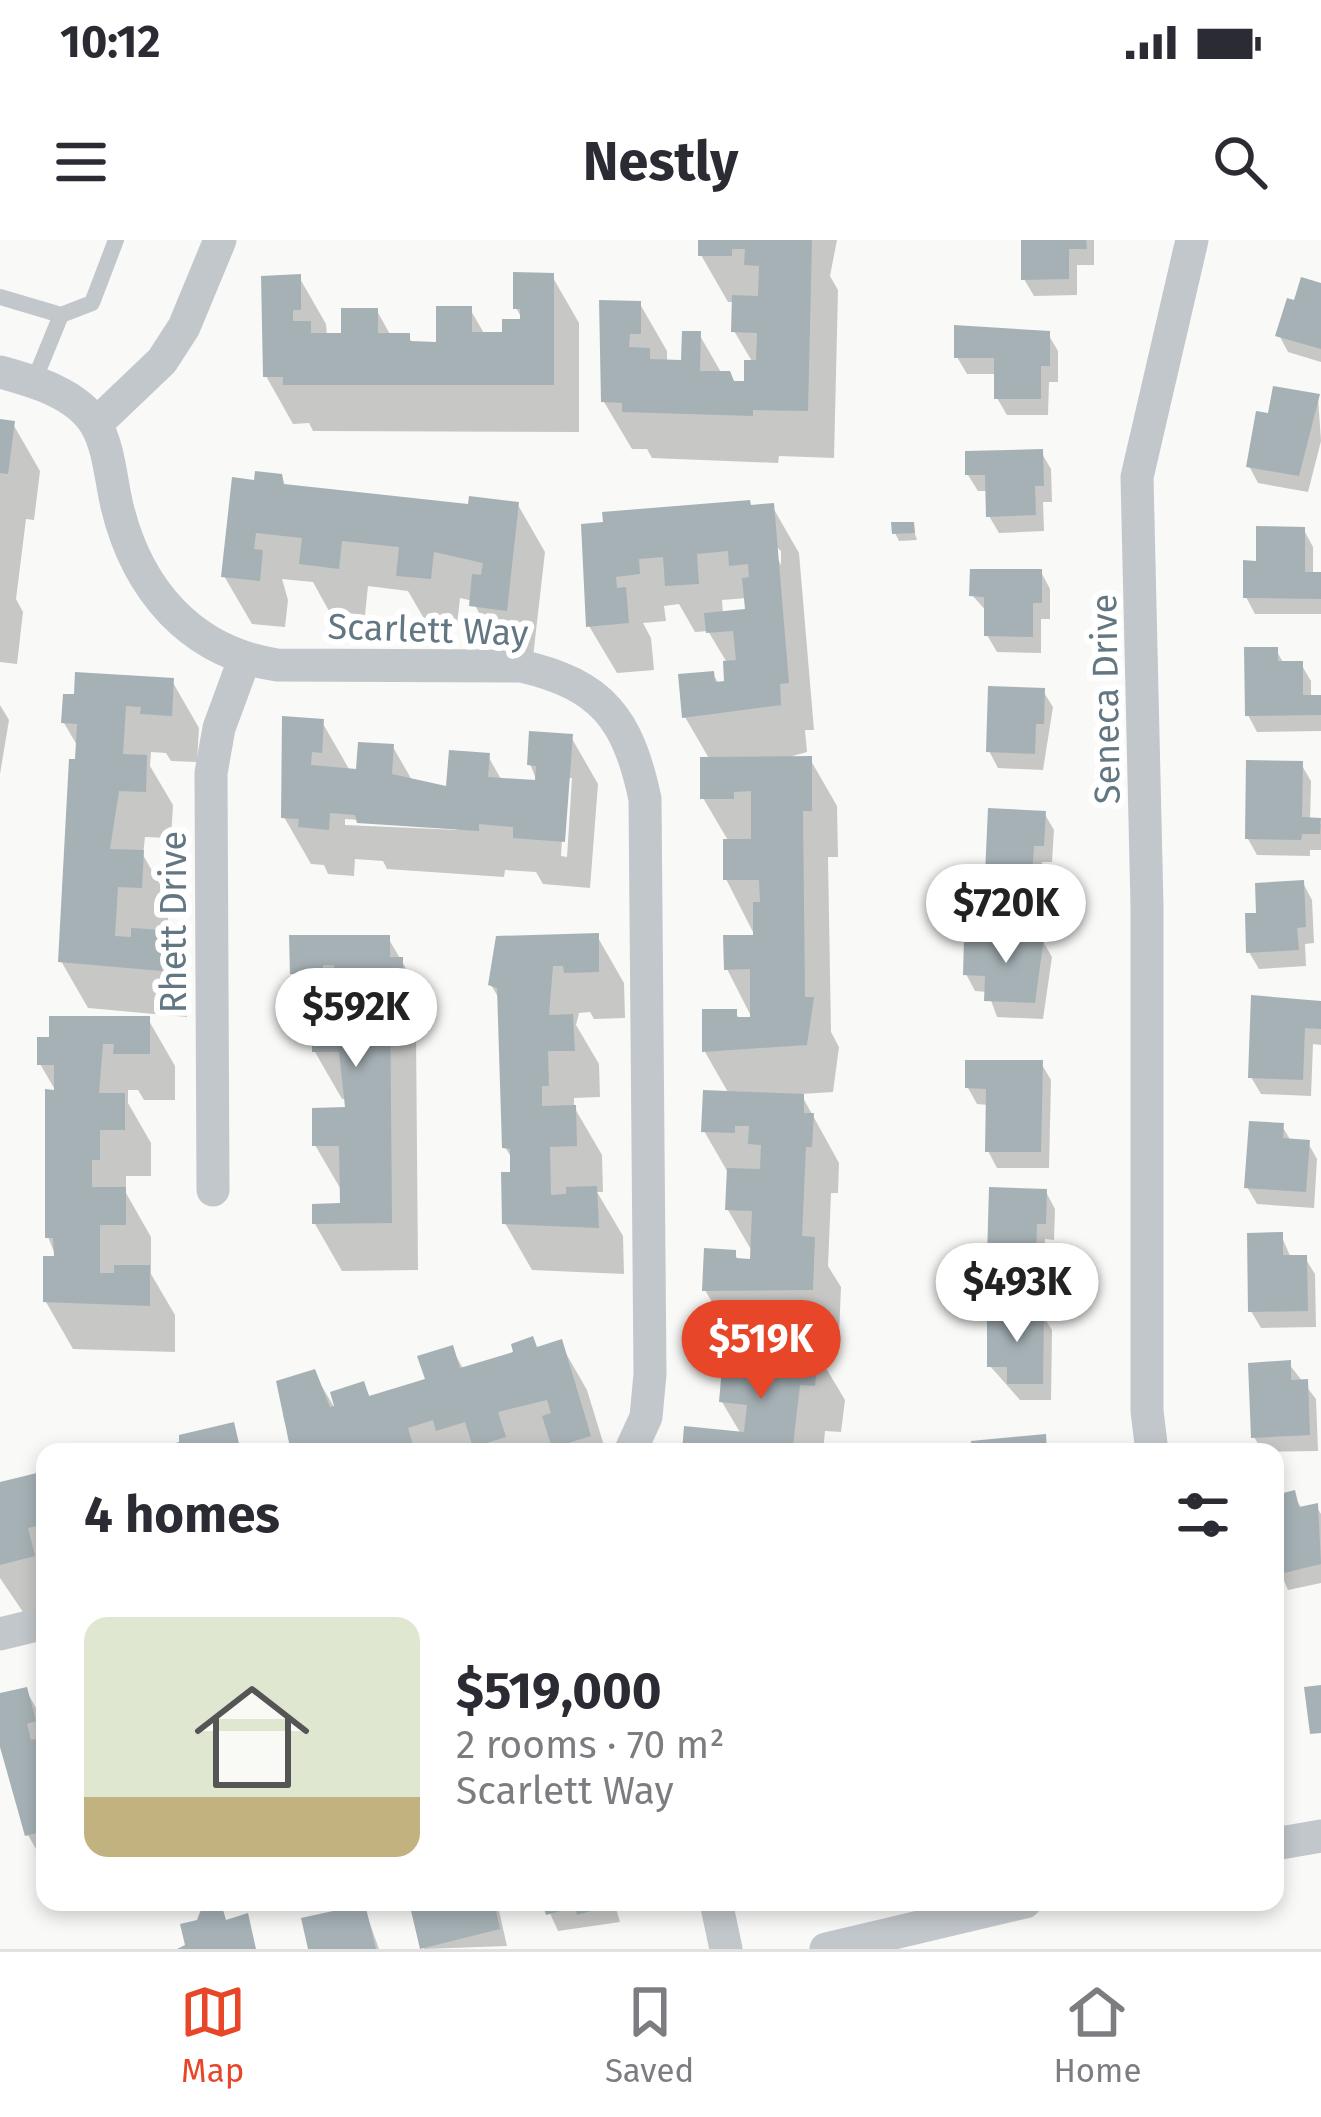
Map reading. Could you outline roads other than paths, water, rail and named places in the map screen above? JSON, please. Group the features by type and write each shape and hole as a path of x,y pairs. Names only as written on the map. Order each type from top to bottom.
{"street":[{"path":"0,372 63,395 96,424 162,362 184,327 220,240"},
{"name":"Seneca Drive","path":"1151,1443 1147,1411 1147,906 1137,477 1192,240"},
{"name":"Scarlett Way","path":"96,424 132,554 158,601 200,637 244,660 521,666 558,675 591,693 618,719 635,751 645,799 650,1374 646,1417 634,1443"},
{"name":"Rhett Drive","path":"213,1190 212,773 218,728 244,660"},
{"path":"0,1634 36,1625"},
{"path":"1284,1842 1321,1836"},
{"path":"718,1911 726,1949"},
{"path":"826,1949 986,1911"}],"lane":[{"path":"0,297 61,315 92,303 116,240"},
{"path":"34,381 61,315"}]}
